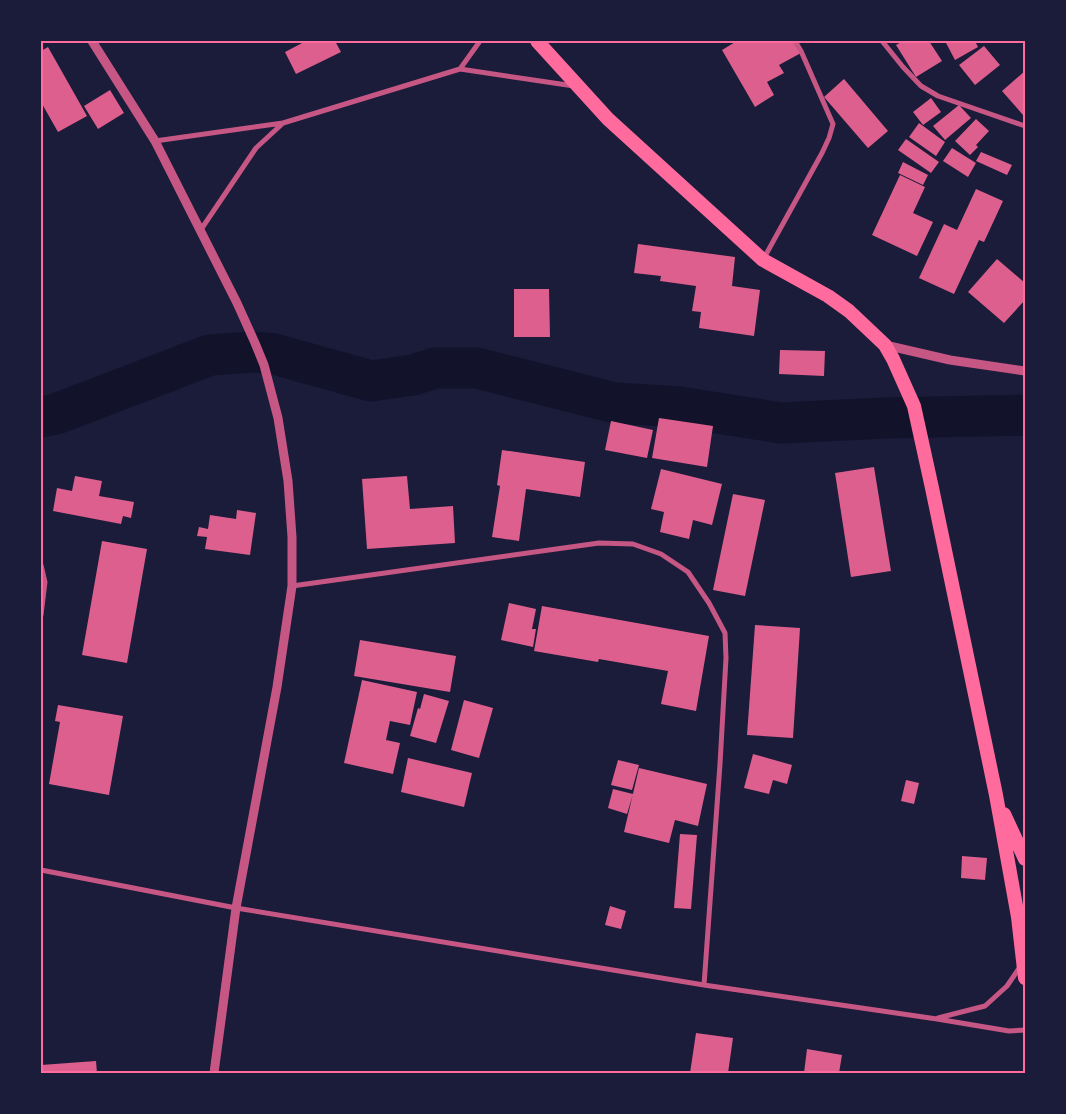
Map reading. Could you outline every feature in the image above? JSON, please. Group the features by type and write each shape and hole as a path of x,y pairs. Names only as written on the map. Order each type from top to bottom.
{"highway":[{"path":"537,41 608,119 764,260 835,301 854,315 885,345 914,406 996,795 1023,948 1025,978"},
{"path":"996,795 1025,859"},
{"path":"1018,917 1025,902"}],"street":[{"path":"92,41 155,141 237,303 255,343 264,365 278,418 288,481 292,537 292,586 277,687 236,908 214,1073"},
{"path":"460,69 480,41"},
{"path":"764,260 822,153 833,124 796,41"},
{"path":"882,41 921,86 938,96 1025,126"},
{"path":"155,141 282,123 460,69 578,86"},
{"path":"200,231 256,148 282,123"},
{"path":"885,345 950,360 1025,371"},
{"path":"292,586 599,543 633,544 662,554 688,572 709,603 725,633 726,658 704,985"},
{"path":"41,566 46,582 41,615"},
{"path":"41,870 236,908 704,985 937,1018 1009,1031 1025,1030"},
{"path":"937,1018 986,1006 1007,986 1023,963"}],"building":[{"path":"306,41 335,41 341,52 296,74 285,52"},
{"path":"737,41 794,41 801,53 779,65 784,73 767,82 774,95 755,107 722,50"},
{"path":"903,41 929,41 942,61 916,77 896,45"},
{"path":"945,41 975,41 978,47 955,60"},
{"path":"984,46 1000,65 975,85 959,65"},
{"path":"48,47 87,116 58,132 41,102 41,51"},
{"path":"1025,71 1025,114 1023,115 1002,91"},
{"path":"844,79 888,131 868,148 824,97"},
{"path":"110,90 124,113 98,129 84,106"},
{"path":"931,98 941,112 923,125 913,112"},
{"path":"959,105 971,118 945,140 933,126"},
{"path":"976,119 989,131 976,145 978,147 970,155 955,141"},
{"path":"919,123 945,142 936,156 909,137"},
{"path":"906,139 939,162 931,173 898,150"},
{"path":"952,148 976,163 968,177 943,161"},
{"path":"981,152 1012,165 1007,175 976,161"},
{"path":"903,162 928,175 923,185 898,173"},
{"path":"900,175 925,187 913,213 933,222 917,256 872,235"},
{"path":"976,189 1003,201 984,242 979,240 954,294 919,278 944,224 957,230"},
{"path":"638,244 735,257 732,286 760,290 754,336 699,328 701,312 692,311 696,286 660,281 661,276 634,273"},
{"path":"997,259 1025,283 1025,300 1004,323 968,292"},
{"path":"514,289 549,289 550,337 514,337"},
{"path":"780,350 825,351 824,376 779,374"},
{"path":"659,418 713,426 707,467 652,458"},
{"path":"611,421 653,430 647,458 605,450"},
{"path":"502,450 585,462 580,497 526,489 519,541 492,537 500,486 497,485"},
{"path":"874,467 891,571 851,577 835,473"},
{"path":"661,469 722,484 712,525 693,520 689,539 660,532 664,512 651,509"},
{"path":"75,476 102,481 99,496 134,502 131,518 123,516 121,524 53,511 57,488 72,491"},
{"path":"407,476 410,509 453,506 455,543 367,549 362,479"},
{"path":"733,494 765,500 745,596 713,590"},
{"path":"237,510 256,513 250,555 205,549 207,537 197,536 199,527 208,529 210,515 236,519"},
{"path":"102,541 147,549 127,663 82,655"},
{"path":"509,603 536,609 532,629 536,629 533,647 501,640"},
{"path":"542,606 709,636 696,711 661,704 668,671 599,659 598,662 534,651"},
{"path":"755,625 800,628 793,738 747,735"},
{"path":"360,640 456,656 450,692 354,676"},
{"path":"362,680 417,692 410,725 390,721 386,740 400,743 393,774 344,763"},
{"path":"424,694 449,701 436,743 410,736"},
{"path":"464,700 493,708 479,758 451,750"},
{"path":"58,705 123,716 109,795 49,784 60,722 55,721"},
{"path":"753,754 792,765 787,784 773,780 769,794 744,788"},
{"path":"408,758 472,773 464,807 401,792"},
{"path":"618,760 639,765 632,790 611,785"},
{"path":"639,768 707,784 698,826 675,820 669,843 624,832"},
{"path":"906,780 919,783 914,804 901,801"},
{"path":"613,789 633,794 627,814 608,808"},
{"path":"680,834 697,835 691,909 674,908"},
{"path":"962,856 987,858 985,880 961,878"},
{"path":"610,906 626,911 621,929 605,925"},
{"path":"696,1033 733,1038 728,1073 690,1073"},
{"path":"807,1049 842,1055 839,1073 804,1073"},
{"path":"96,1061 97,1073 41,1073 41,1065"}],"waterway":[{"path":"41,417 56,414 210,355 253,352 274,354 371,381 413,375 435,368 477,368 615,403 679,407 781,423 885,418 1025,415"}]}
